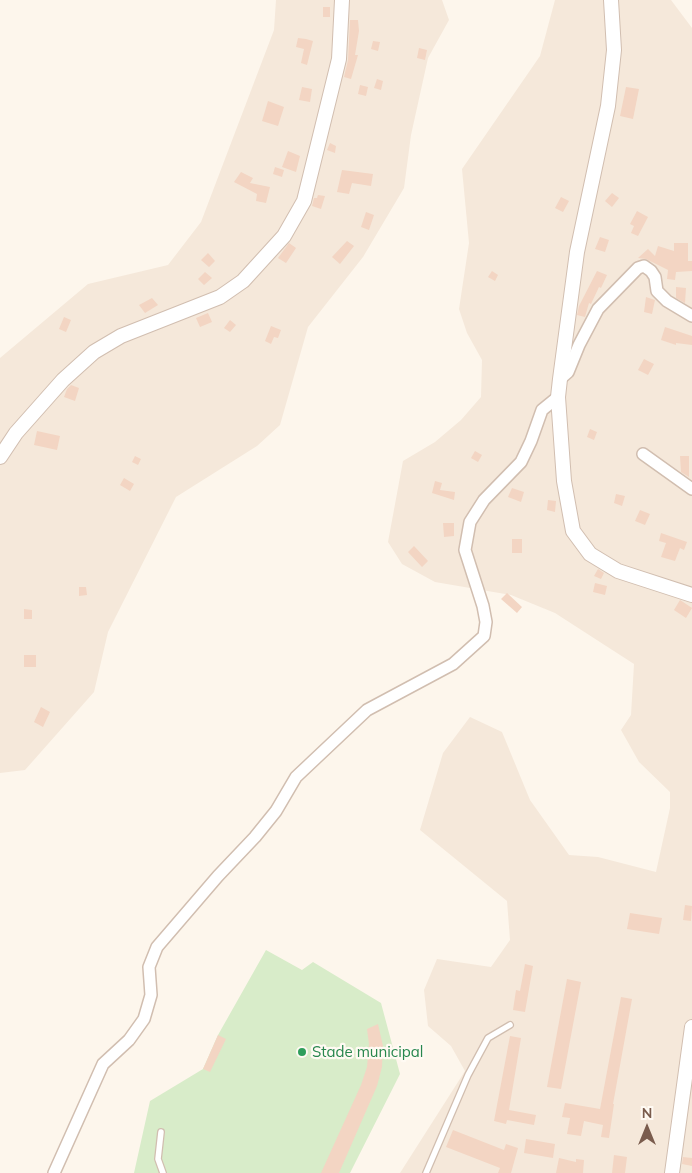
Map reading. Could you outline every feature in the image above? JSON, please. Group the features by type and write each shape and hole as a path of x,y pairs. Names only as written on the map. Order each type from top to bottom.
{"street":[{"path":"0,457 16,433 63,380 94,352 122,336 220,297 243,281 284,236 304,200 339,59 342,0"},
{"path":"611,0 614,50 608,106 576,252 558,397 564,481 573,531 590,554 618,571 692,595"},
{"path":"560,379 568,372 579,345 598,310 638,268 644,266 651,271 655,278 657,291 667,302 692,316"},
{"path":"54,1173 104,1064 129,1040 144,1019 151,995 149,967 157,947 218,876 255,837 276,811 296,777 367,710 453,664 484,636 486,622 483,606 466,550 470,522 484,500 521,462 532,440 542,410 558,397"},
{"path":"642,454 692,489"},
{"path":"672,1173 692,1027"}],"lane":[{"path":"426,1173 468,1075 488,1038 510,1025"},
{"path":"161,1132 158,1159 163,1173"}],"shaded area":[{"path":"276,0 442,0 449,20 428,58 411,135 404,188 363,257 308,327 280,425 257,446 176,497 108,632 94,692 25,770 0,773 0,358 88,284 168,265 201,222 274,30"},
{"path":"555,0 671,0 692,28 692,1173 400,1173 465,1071 451,1046 428,1026 424,990 437,959 491,967 510,940 507,901 420,830 443,753 470,717 502,732 530,800 569,855 598,857 656,872 670,808 670,792 639,762 621,730 631,715 634,664 555,613 511,595 435,582 402,564 388,542 403,461 435,442 461,420 481,397 482,360 467,333 459,309 469,243 462,169 540,56"}],"green space":[{"name":"Stade municipal","path":"266,950 302,970 313,962 381,1003 400,1074 350,1173 134,1173 150,1101 203,1069 218,1035"}],"building":[{"path":"323,7 330,7 330,17 323,17"},
{"path":"350,20 358,20 359,31 355,55 358,55 351,79 344,77 348,60"},
{"path":"298,38 313,41 307,65 301,63 304,49 296,47"},
{"path":"373,41 380,42 378,51 371,49"},
{"path":"419,48 427,50 425,60 417,58"},
{"path":"377,79 383,81 381,90 374,88"},
{"path":"360,85 368,87 366,96 358,94"},
{"path":"302,87 312,89 310,102 299,100"},
{"path":"626,87 639,89 633,119 620,116"},
{"path":"268,101 284,107 278,126 262,121"},
{"path":"330,143 336,146 335,153 327,150"},
{"path":"288,151 300,156 296,172 282,167"},
{"path":"275,167 284,170 282,177 273,174"},
{"path":"342,170 373,174 371,186 352,183 349,194 337,192"},
{"path":"241,172 253,178 250,183 270,187 266,203 256,201 257,194 234,182"},
{"path":"612,193 619,198 612,207 605,201"},
{"path":"318,195 325,196 321,209 312,206 314,198 317,198"},
{"path":"561,197 569,201 563,212 555,208"},
{"path":"637,211 648,217 638,236 631,233 634,226 630,224"},
{"path":"366,212 374,215 369,230 361,227"},
{"path":"600,237 609,240 605,252 595,249"},
{"path":"347,241 354,246 340,264 332,257"},
{"path":"289,243 296,248 286,263 278,258"},
{"path":"674,243 688,243 688,261 692,261 692,271 676,272 675,280 667,279 668,270 646,259 638,258 648,249 655,256 658,246 674,251"},
{"path":"208,253 215,261 209,267 201,260"},
{"path":"492,271 498,275 495,281 488,277"},
{"path":"597,271 607,275 591,304 589,303 585,317 577,315 579,306"},
{"path":"205,272 212,278 204,285 198,279"},
{"path":"676,287 686,288 685,303 676,298"},
{"path":"646,297 655,300 652,314 644,312"},
{"path":"152,298 158,305 145,313 139,305"},
{"path":"208,313 212,322 200,327 196,318"},
{"path":"64,317 71,320 66,332 59,329"},
{"path":"230,320 236,325 230,332 224,328"},
{"path":"271,326 281,330 278,338 274,337 271,344 265,341"},
{"path":"665,327 692,336 692,345 676,343 676,345 661,340"},
{"path":"644,359 654,364 648,375 638,370"},
{"path":"71,385 79,388 75,401 64,397"},
{"path":"590,429 597,432 594,440 587,437"},
{"path":"37,431 60,436 57,450 34,445"},
{"path":"475,451 482,455 478,462 471,458"},
{"path":"135,456 141,459 138,465 132,462"},
{"path":"680,456 689,456 689,477 681,472"},
{"path":"124,478 134,484 130,491 120,485"},
{"path":"435,481 442,483 440,490 455,492 454,500 432,493"},
{"path":"512,488 524,492 521,502 508,497"},
{"path":"616,494 625,496 622,506 614,503"},
{"path":"548,500 556,501 555,512 547,510"},
{"path":"640,510 650,514 645,525 635,521"},
{"path":"443,523 454,523 454,536 444,537"},
{"path":"661,533 687,542 684,550 680,548 675,561 661,557 666,543 659,541"},
{"path":"512,539 522,539 522,553 512,553"},
{"path":"414,546 428,561 422,567 408,552"},
{"path":"598,569 604,573 601,579 594,576"},
{"path":"595,583 607,586 605,595 593,592"},
{"path":"79,587 86,587 87,595 79,596"},
{"path":"507,593 522,607 517,613 501,599"},
{"path":"680,600 692,608 686,618 674,610"},
{"path":"24,609 32,610 32,619 24,619"},
{"path":"24,655 36,655 36,667 24,667"},
{"path":"41,707 50,712 43,727 34,722"},
{"path":"685,905 692,906 691,921 683,920"},
{"path":"630,913 662,918 659,934 627,929"},
{"path":"525,964 533,966 525,1012 513,1010 516,990 520,991"},
{"path":"567,979 581,982 561,1089 547,1087"},
{"path":"621,997 632,999 613,1104 609,1138 601,1137 603,1125 584,1121 581,1136 567,1134 570,1118 562,1117 565,1103 600,1109"},
{"path":"378,1024 383,1046 382,1067 377,1086 339,1173 321,1173 361,1085 367,1067 369,1044 367,1029"},
{"path":"218,1035 226,1039 210,1072 203,1069"},
{"path":"510,1036 521,1038 509,1110 536,1115 534,1125 507,1120 506,1124 494,1121"},
{"path":"453,1130 504,1150 506,1144 518,1148 511,1173 498,1173 500,1168 446,1147"},
{"path":"526,1139 555,1144 553,1158 524,1153"},
{"path":"614,1155 627,1157 625,1173 612,1173"},
{"path":"683,1157 692,1158 692,1166 682,1164"},
{"path":"559,1158 576,1162 576,1159 584,1160 583,1173 556,1173"}],"place":[{"name":"Stade municipal","path":"302,1052"}]}
